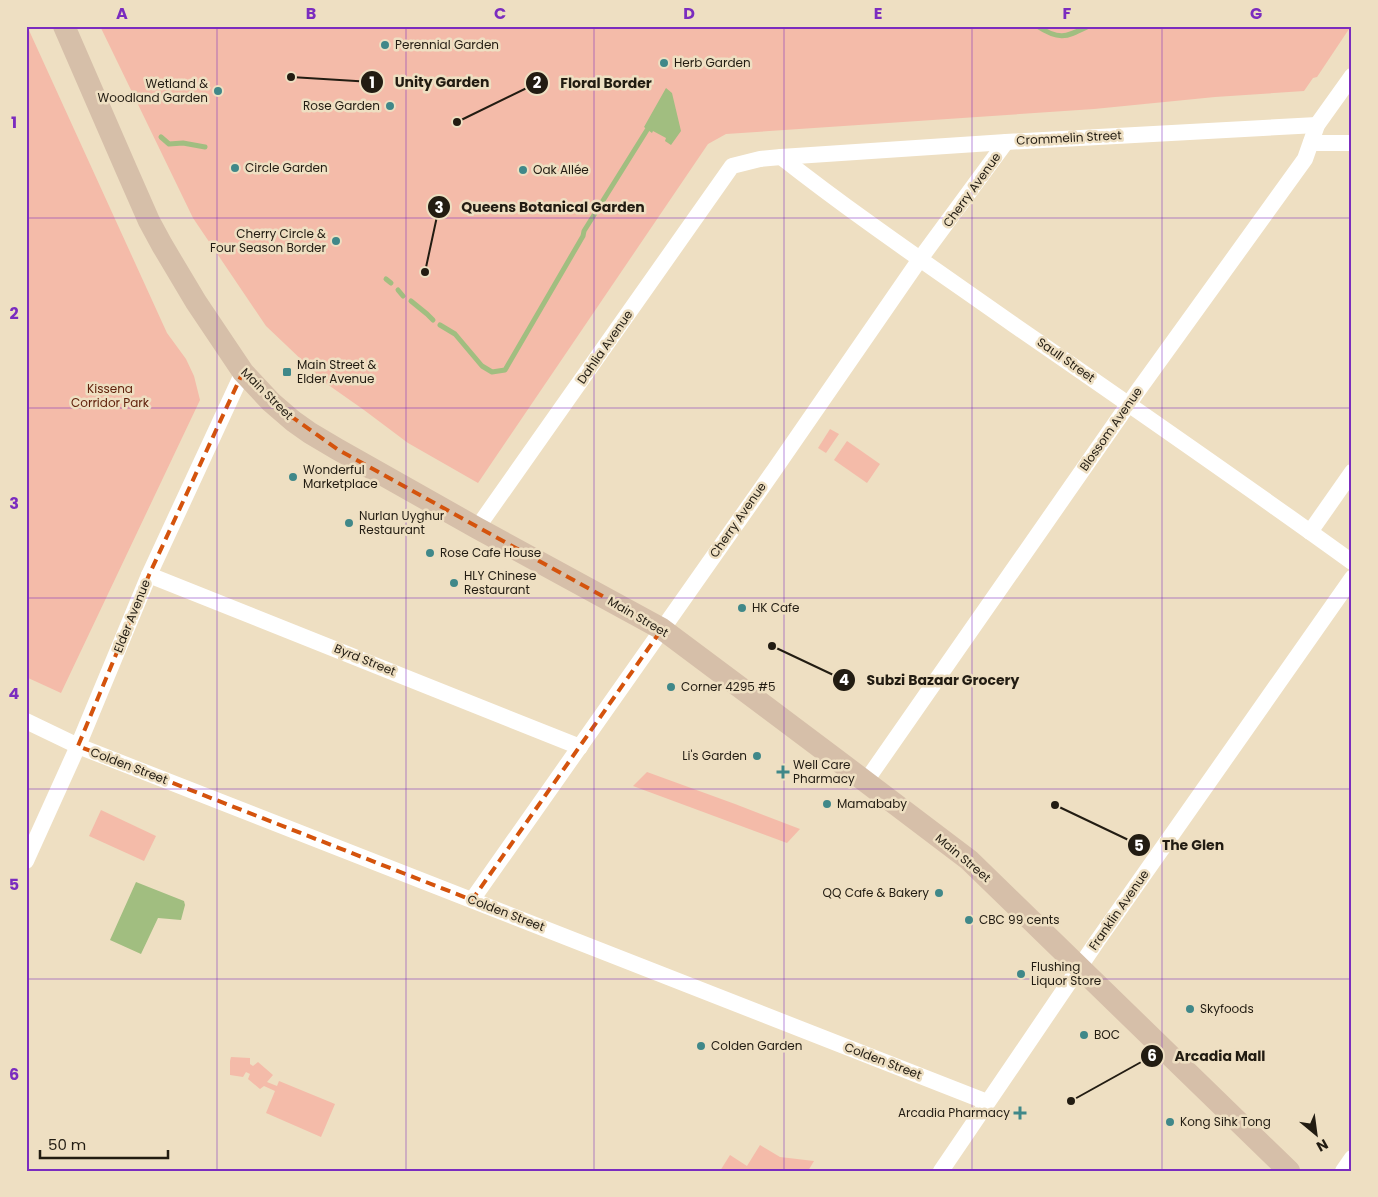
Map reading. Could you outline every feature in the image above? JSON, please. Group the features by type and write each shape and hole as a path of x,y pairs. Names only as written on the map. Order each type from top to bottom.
{"main road":[{"name":"Main Street","path":"64,26 138,196 162,245 196,302 243,372 271,402 310,433 662,630 866,781 969,860 1289,1171"}],"street":[{"name":"Blossom Avenue","path":"866,781 1129,404 1305,159 1317,125 1352,76"},
{"name":"Crommelin Street","path":"732,166 760,159 781,157 1006,142 1317,125"},
{"name":"Cherry Avenue","path":"472,900 920,259 1006,142"},
{"path":"1310,143 1352,143"},
{"name":"Saull Street","path":"781,157 831,196 1352,562"},
{"name":"Dahlia Avenue","path":"477,528 732,166"},
{"name":"Elder Avenue","path":"26,861 78,746 149,575 243,372"},
{"path":"1310,532 1352,472"},
{"name":"Byrd Street","path":"149,575 580,746"},
{"name":"Franklin Avenue","path":"941,1171 1079,967 1352,578"},
{"name":"Colden Street","path":"26,720 78,746 987,1102"},
{"path":"1343,1171 1352,1158"}],"highlighted area":[{"path":"243,372 271,402 337,449 662,629 472,900 78,746 149,575"}],"green space":[{"name":"Kissena Corridor Park","path":"26,26 167,333 186,359 194,376 200,400 61,693 26,677"},
{"path":"100,26 1351,26 1317,77 1313,78 1304,91 1215,97 1094,109 726,134 708,144 478,483 408,443 327,384 266,326 193,218"},
{"path":"830,429 839,434 826,453 818,448"},
{"path":"847,441 880,464 867,483 834,460"},
{"path":"647,772 800,829 787,843 633,786"},
{"path":"101,810 156,836 144,861 89,836"},
{"path":"231,1057 250,1058 250,1064 253,1066 258,1062 273,1075 267,1082 277,1086 279,1081 335,1104 321,1137 266,1113 275,1091 264,1086 260,1089 248,1079 250,1074 246,1072 243,1077 230,1075"},
{"path":"760,1145 780,1157 814,1161 808,1171 720,1171 730,1155 747,1166"}],"shaded area":[{"path":"666,88 672,93 681,131 671,145 665,141 666,138 653,131 652,133 644,127"},
{"path":"136,882 184,901 185,905 181,920 158,918 141,954 110,940"}],"waterway":[{"path":"1037,26 1052,34 1063,36 1089,26"},
{"path":"440,325 455,334 482,366 492,372 505,370 583,236 584,231 647,130"},
{"path":"161,137 169,144 183,143 205,147"},
{"path":"386,279 391,283"},
{"path":"398,290 403,296"},
{"path":"411,301 433,320"}],"place":[{"name":"Perennial Garden","path":"385,45"},
{"name":"Herb Garden","path":"664,63"},
{"name":"Unity Garden","path":"291,77"},
{"name":"Wetland & Woodland Garden","path":"218,91"},
{"name":"Rose Garden","path":"390,106"},
{"name":"Floral Border","path":"457,122"},
{"name":"Circle Garden","path":"235,168"},
{"name":"Oak Allée","path":"523,170"},
{"name":"Cherry Circle & Four Season Border","path":"336,241"},
{"name":"Queens Botanical Garden","path":"425,272"},
{"name":"Main Street & Elder Avenue","path":"287,372"},
{"name":"Wonderful Marketplace","path":"293,477"},
{"name":"Nurlan Uyghur Restaurant","path":"349,523"},
{"name":"Rose Cafe House","path":"430,553"},
{"name":"HLY Chinese Restaurant","path":"454,583"},
{"name":"HK Cafe","path":"742,608"},
{"name":"Subzi Bazaar Grocery","path":"772,646"},
{"name":"Corner 4295 #5","path":"671,687"},
{"name":"Li's Garden","path":"757,756"},
{"name":"Well Care Pharmacy","path":"783,772"},
{"name":"Mamababy","path":"827,804"},
{"name":"The Glen","path":"1055,805"},
{"name":"QQ Cafe & Bakery","path":"939,893"},
{"name":"CBC 99 cents","path":"969,920"},
{"name":"Flushing Liquor Store","path":"1021,974"},
{"name":"Skyfoods","path":"1190,1009"},
{"name":"BOC","path":"1084,1035"},
{"name":"Colden Garden","path":"701,1046"},
{"name":"Arcadia Mall","path":"1071,1101"},
{"name":"Arcadia Pharmacy","path":"1020,1113"},
{"name":"Kong Sihk Tong","path":"1170,1122"}]}
